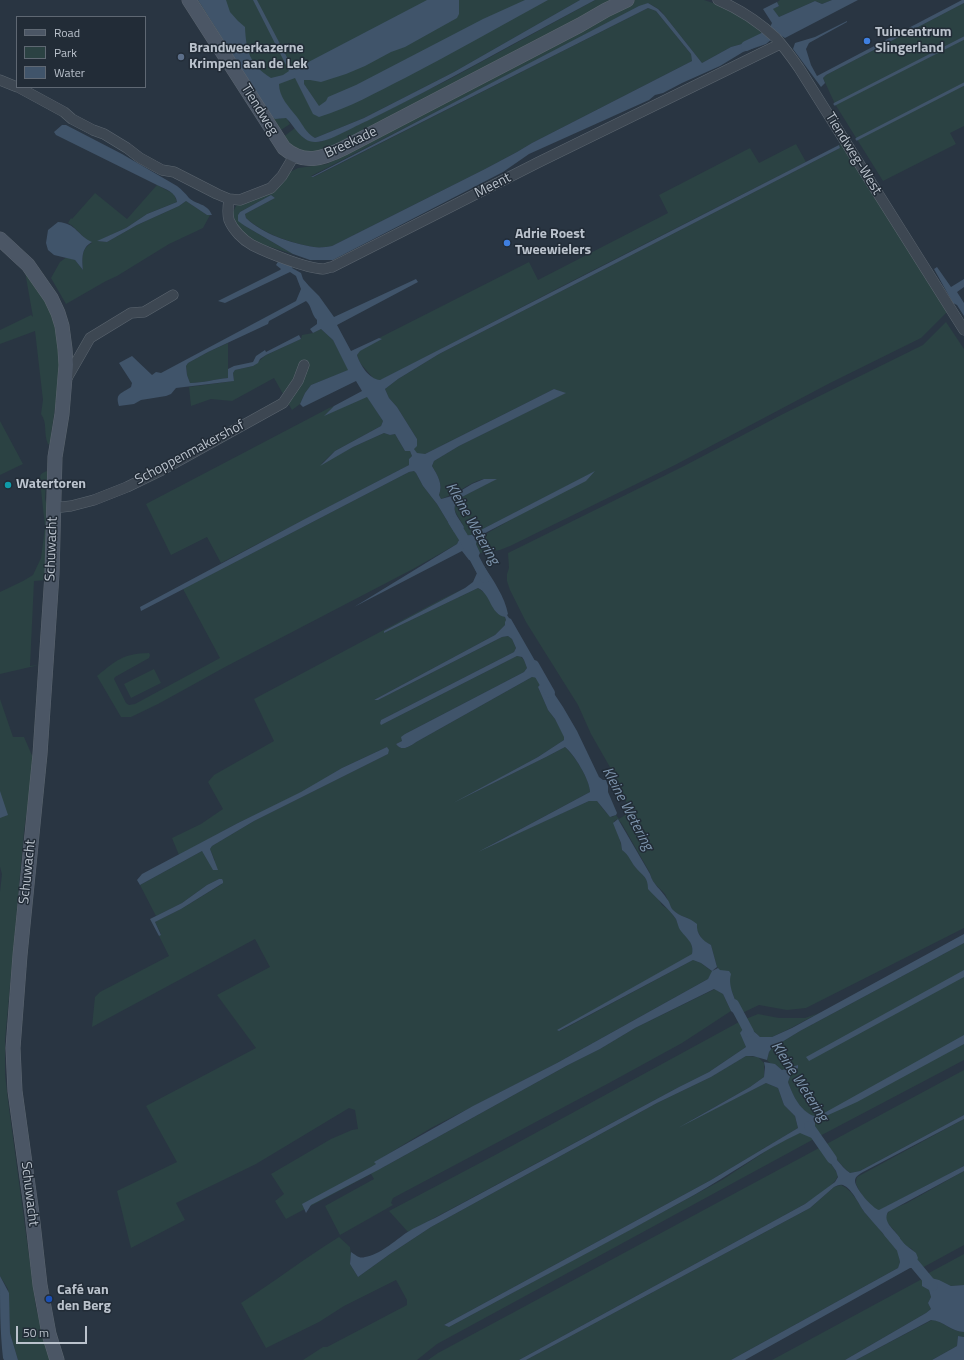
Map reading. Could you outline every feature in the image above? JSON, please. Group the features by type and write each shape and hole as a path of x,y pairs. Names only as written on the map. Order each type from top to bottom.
{"street":[{"name":"Tiendweg","path":"189,0 276,138 284,148 294,156"},
{"name":"Breekade","path":"606,10 617,0"},
{"name":"Breekade","path":"294,156 307,159 318,159 330,155 627,0"},
{"name":"Tiendweg-West","path":"718,0 737,9 766,30 778,41 802,71 964,330"},
{"name":"Meent","path":"229,199 227,206 229,220 237,233 251,244 300,264 323,268 332,267 778,41"},
{"path":"0,80 16,86"},
{"path":"20,88 64,112 72,119 104,134 140,158 162,170 174,172 229,199 240,200 271,188 282,176 294,156"},
{"name":"Schuwacht","path":"0,239 28,265 51,298 62,326 66,349 62,414 55,457 52,574 40,746 20,955 13,1048 13,1077 32,1214 40,1285 49,1334 57,1360"},
{"name":"Schuwacht","path":"65,381 90,338 131,313 144,312 173,295"},
{"name":"Schoppenmakershof","path":"53,508 71,506 94,500 127,487 164,469 282,403 298,381 304,365"}],"green space":[{"path":"193,0 198,0 279,119 286,117 290,124 278,132"},
{"path":"212,0 580,0 454,72 364,118 315,138 305,135 276,102"},
{"path":"595,0 611,0 600,8 324,152 311,152 297,149 282,138 295,128 305,139 320,142 335,136 450,79"},
{"path":"632,0 704,0 719,5 743,17 759,29 763,38 731,47 702,63 660,10 648,3 311,176 314,177 648,8 656,11 691,54 692,61 532,143 485,169 332,246 316,247 287,240 261,229 246,218 245,214 275,198 271,195 240,212 238,215 245,226 293,254 302,257 255,242 238,228 233,219 233,212 236,206 290,172 298,168 327,164"},
{"path":"780,0 832,0 822,4 815,1 779,17 772,9 779,6 777,2"},
{"path":"964,3 964,126 950,133 956,144 883,181 835,104 823,78 826,75"},
{"path":"796,144 806,162 385,378 375,380 360,363 357,355 359,351 381,339 379,338 529,262 538,280 668,213 659,195 750,148 759,163"},
{"path":"839,145 844,145 947,312 921,338 830,383 675,465 510,546 500,550 480,553 476,544 477,539 594,472 471,535 464,535 462,531 464,527 455,511 455,505 458,499 496,479 483,479 441,499 439,495 439,480 432,466 434,461 459,446 565,393 554,389 425,454 417,454 414,449 417,439 397,407 389,398 385,389 398,379 439,354 840,148"},
{"path":"157,185 174,194 177,202 147,214 126,228 98,241 107,242 137,225 179,206 186,201 207,215 210,215 203,228 169,244 117,276 66,304 51,278 60,262 67,257 75,260 83,270 84,251 88,245 92,243 68,223 71,218 72,219 95,193 127,219"},
{"path":"24,266 44,294 58,329 61,345 57,395 51,441 49,444 46,445 48,444 44,421 41,414 43,400 35,331 0,344 0,330 31,315 33,317"},
{"path":"946,322 964,349 964,928 806,1008 787,1010 759,1005 740,1014 731,989 717,967 711,945 703,941 696,928 688,918 679,915 672,909 665,894 652,880 650,873 618,819 614,821 622,850 629,855 635,867 643,874 662,905 669,910 676,919 680,929 690,941 693,950 692,955 558,1030 560,1031 693,960 701,963 713,972 708,979 557,1063 431,1128 375,1162 380,1169 568,1065 600,1049 635,1028 715,989 723,994 731,1011 682,1043 393,1198 391,1203 393,1205 340,1235 325,1206 374,1179 371,1174 286,1219 275,1201 284,1194 271,1174 331,1139 358,1129 355,1110 349,1108 256,1164 176,1203 185,1220 131,1248 117,1191 177,1162 146,1106 256,1048 217,995 270,967 255,939 92,1027 95,997 100,992 169,956 159,936 161,934 155,922 181,909 222,884 219,879 207,885 182,903 156,916 140,885 202,851 215,861 210,849 212,846 254,821 388,754 387,747 342,768 301,793 238,823 179,855 172,838 201,824 223,809 208,782 214,775 274,741 254,699 442,599 465,588 384,631 384,633 478,588 486,594 497,613 505,617 505,625 495,635 374,700 378,700 502,637 508,636 512,639 516,648 514,652 381,720 380,723 385,723 517,656 521,657 527,668 524,672 405,734 402,741 396,744 401,748 410,746 532,677 542,676 542,673 547,683 543,681 538,687 548,710 565,737 564,740 538,757 467,796 565,747 581,768 590,792 487,847 589,801 597,801 607,814 612,817 616,815 619,819 630,812 619,783 591,734 578,705 526,622 510,590 507,581 509,568 508,553 923,345"},
{"path":"321,329 333,340 349,370 311,385 300,404 292,410 274,378 232,401 211,399 191,406 189,387 234,381 233,373 235,370 253,366 266,355 301,339 302,335 313,333"},
{"path":"228,343 228,378 190,383 186,366 188,363"},
{"path":"367,396 383,421 381,426 335,451 321,464 384,433 390,435 395,434 405,451 410,451 412,456 409,459 409,465 221,563 207,537 171,555 146,504 329,408 334,406 325,415"},
{"path":"0,421 23,464 0,475"},
{"path":"47,471 50,475 49,480 46,482 45,499 49,511 47,580 34,581 30,666 39,665 0,674 0,592 33,575 41,558 45,527 40,478 43,472"},
{"path":"414,471 454,532 459,533 461,536 457,544 413,569 225,667 158,704 131,717 121,717 97,676 120,659 132,655 149,653 150,655 149,658 115,677 114,679 126,703 129,705 135,704 220,658 183,589 409,472"},
{"path":"154,669 161,683 131,698 124,684"},
{"path":"0,699 13,737 24,737 34,760 24,831 5,1040 5,1074 36,1308 50,1360 18,1360 10,1333 8,1289 0,1276 0,892 2,874 0,867"},
{"path":"964,943 964,1060 818,1137 815,1127 817,1117 806,1112 798,1104 788,1082 791,1074 798,1068 798,1065 782,1070 775,1064 771,1064 767,1060 769,1052 772,1048 800,1031"},
{"path":"819,1013 772,1037 760,1037 743,1020 758,1014 779,1018 805,1018"},
{"path":"739,1022 743,1029 741,1033 746,1047 709,1072 408,1232 389,1211 497,1154"},
{"path":"746,1056 758,1057 764,1063 764,1077 750,1087 690,1121 766,1083 778,1088 784,1105 795,1116 798,1128 711,1180 444,1325 449,1327 722,1180 775,1145 801,1132 814,1139 437,1344 417,1360 303,1360 323,1347 327,1347 407,1305 407,1300 396,1280 344,1306 319,1322 266,1348 241,1303 339,1237 350,1247 350,1264 358,1277 431,1227 657,1103 711,1077"},
{"path":"964,1070 964,1115 860,1171 850,1173 829,1151 825,1149 823,1150 838,1175 833,1183 819,1195 519,1360 428,1360 438,1353"},
{"path":"964,1119 964,1166 879,1211 863,1197 856,1184 857,1177"},
{"path":"964,1171 964,1245 920,1269 912,1249 908,1247 899,1256 900,1262 898,1268 731,1360 526,1360 810,1208 834,1187 841,1185 849,1191 885,1236 897,1234 886,1221 885,1217 890,1210 907,1203"},
{"path":"964,1254 964,1285 951,1286 926,1277 927,1274"},
{"path":"922,1279 923,1286 929,1290 931,1297 928,1303 931,1309 845,1360 772,1360"},
{"path":"932,1320 940,1322 959,1332 964,1332 964,1337 958,1336 957,1346 932,1360 856,1360"}],"water":[{"path":"198,0 226,0 230,12 245,27 250,57 258,68 271,78 283,75 289,71 253,0 257,0 291,65 297,68 427,0 459,0 459,14 457,18 405,47 391,52 346,74 321,82 304,80 304,84 319,106 326,101 328,97 356,85 483,19 525,0 548,0 405,78 352,104 319,117 313,114 295,78 279,84 279,89 285,102 307,131 315,138 364,118 454,72 580,0 595,0 396,107 334,137 320,142 315,142 302,136 286,118 275,119 272,117"},
{"path":"832,0 858,0 785,38 769,29 772,23 763,9 777,2 779,6 773,9 779,17 815,1 822,4"},
{"path":"964,0 964,3 826,75 823,78 825,83 821,87 793,49 795,43 815,37 847,21 809,43 806,49 811,65 817,76"},
{"path":"648,3 664,15 702,63 731,47 763,38 765,33 772,39 766,44 743,52 720,66 663,93 655,95 649,100 529,154 503,172 333,260 310,260 293,254 238,221 238,215 240,212 271,195 275,198 245,214 246,218 260,229 286,240 316,247 332,246 485,169 532,143 692,61 691,54 656,11 648,8 311,177 639,6"},
{"path":"62,125 66,125 122,154 177,186 189,198 205,206 212,215 207,215 186,201 179,206 137,225 107,242 97,241 126,228 147,214 177,202 175,196 167,190 56,135 54,132"},
{"path":"839,145 840,148 439,354 398,379 385,389 389,398 397,407 417,439 417,446 414,449 417,453 425,454 554,389 566,393 459,446 434,461 432,466 439,480 439,495 441,499 452,496 472,484 484,479 497,479 458,499 455,510 464,527 462,531 459,533 454,532 416,473 414,471 409,472 141,611 140,607 409,465 409,459 412,456 410,451 405,451 395,434 390,435 384,433 353,447 320,466 335,451 381,426 383,421 367,397 324,416 334,406 362,391 356,381 303,407 300,404 311,385 348,370 333,340 321,329 313,333 310,329 317,324 317,320 306,301 269,321 268,324 208,352 188,363 186,366 190,383 228,378 228,369 234,366 253,362 256,356 265,350 266,352 299,335 301,339 266,355 253,366 235,370 233,373 234,381 176,388 171,394 166,396 141,400 134,404 119,406 118,396 131,387 132,383 119,363 132,356 152,375 156,372 161,373 296,301 301,289 296,276 290,272 225,303 218,301 280,270 281,269 276,265 279,260 293,265 292,268 301,273 303,279 319,296 334,317 416,279 418,282 337,325 351,351 379,338 382,339 360,351 357,355 360,363 366,371 372,377 380,380"},
{"path":"58,222 73,227 92,242 88,244 84,251 83,270 75,260 54,255 48,250 46,243 48,230"},
{"path":"937,267 951,287 964,279 964,287 957,292 964,303 964,316 957,305 953,303 934,269"},
{"path":"595,471 586,481 487,532 477,539 476,544 480,553 477,559 472,561 469,560 462,551 354,607 457,544 462,537 471,535"},
{"path":"480,565 484,566 498,589 504,601 507,615 511,619 542,673 542,676 538,678 532,677 410,746 401,748 396,744 402,741 401,737 405,734 524,672 527,668 522,657 517,656 381,725 380,723 381,720 514,652 516,648 512,639 508,636 502,637 378,700 374,700 495,635 505,625 505,617 496,612 486,595 478,588 384,633 384,631 465,588 473,582 477,573 475,569"},
{"path":"543,681 547,683 577,731 599,777 606,780 608,792 617,813 616,815 610,817 597,801 589,801 478,852 590,792 581,768 573,755 565,747 453,803 538,757 564,740 564,737 555,719 548,710 538,687"},
{"path":"387,747 389,750 388,754 254,821 212,846 210,849 218,870 213,870 202,851 140,885 137,880 142,874 238,823 301,792 342,768"},
{"path":"0,791 8,815 0,818"},
{"path":"618,819 653,881 668,900 672,909 697,924 701,937 711,945 717,967 712,971 701,963 693,960 559,1031 557,1030 692,954 693,950 691,943 679,928 676,919 648,889 645,877 636,868 627,854 622,850 621,843 613,823"},
{"path":"222,879 223,883 181,909 155,922 161,935 159,936 150,919 182,903 207,885"},
{"path":"964,934 964,943 800,1031 772,1048 769,1052 767,1060 753,1056 746,1056 711,1077 657,1103 431,1227 358,1277 350,1264 351,1252 361,1257 376,1254 413,1229 709,1072 746,1047 740,1033 743,1029 739,1022 743,1020 760,1037 772,1037 792,1028"},
{"path":"718,968 720,970 729,971 731,974 731,989 740,1014 737,1016 731,1011 723,994 714,989 635,1028 600,1049 311,1205 306,1213 302,1204 371,1167 376,1164 374,1162 473,1106 557,1063 708,979 712,971"},
{"path":"964,970 964,977 809,1061 806,1057"},
{"path":"964,1035 964,1044 857,1102 815,1121 815,1131 818,1137 814,1139 800,1133 786,1140 707,1187 633,1228 449,1327 444,1325 711,1180 798,1128 795,1116 784,1105 778,1088 766,1083 678,1128 750,1087 764,1077 764,1062 775,1064 782,1070 798,1065 798,1068 791,1074 788,1082 792,1093 806,1112 817,1117"},
{"path":"964,1115 964,1119 863,1172 856,1178 856,1184 861,1193 872,1206 879,1210 964,1166 964,1171 888,1212 888,1223 900,1238 900,1240 896,1243 891,1242 863,1211 856,1198 847,1187 838,1185 810,1208 526,1360 519,1360 805,1204 835,1182 838,1177 836,1171 823,1152 825,1148 850,1173 860,1171"},
{"path":"903,1243 916,1253 918,1258 917,1266 910,1268 745,1360 731,1360 898,1268 900,1262 897,1249"},
{"path":"927,1274 927,1277 939,1280 951,1286 964,1285 964,1332 960,1332 940,1322 931,1320 856,1360 845,1360 931,1309 928,1303 931,1297 929,1290 922,1286 922,1279"},
{"path":"0,1276 9,1293 10,1333 18,1360 4,1360 3,1358"},
{"path":"958,1336 964,1337 964,1360 932,1360 957,1346"}],"waterway":[{"path":"746,46 775,32"},
{"path":"835,104 964,38"},
{"path":"857,139 964,84"},
{"name":"Kleine Wetering","path":"453,521 485,578"},
{"name":"Kleine Wetering","path":"534,665 550,693"},
{"name":"Kleine Wetering","path":"734,1004 749,1032"},
{"name":"Kleine Wetering","path":"809,1126 832,1159"},
{"name":"Kleine Wetering","path":"888,1232 933,1286"}],"place":[{"name":"Tuincentrum Slingerland","path":"867,41"},
{"name":"Brandweerkazerne Krimpen aan de Lek","path":"181,57"},
{"name":"Adrie Roest Tweewielers","path":"507,243"},
{"name":"Watertoren","path":"8,485"},
{"name":"Café van den Berg","path":"49,1299"}]}
